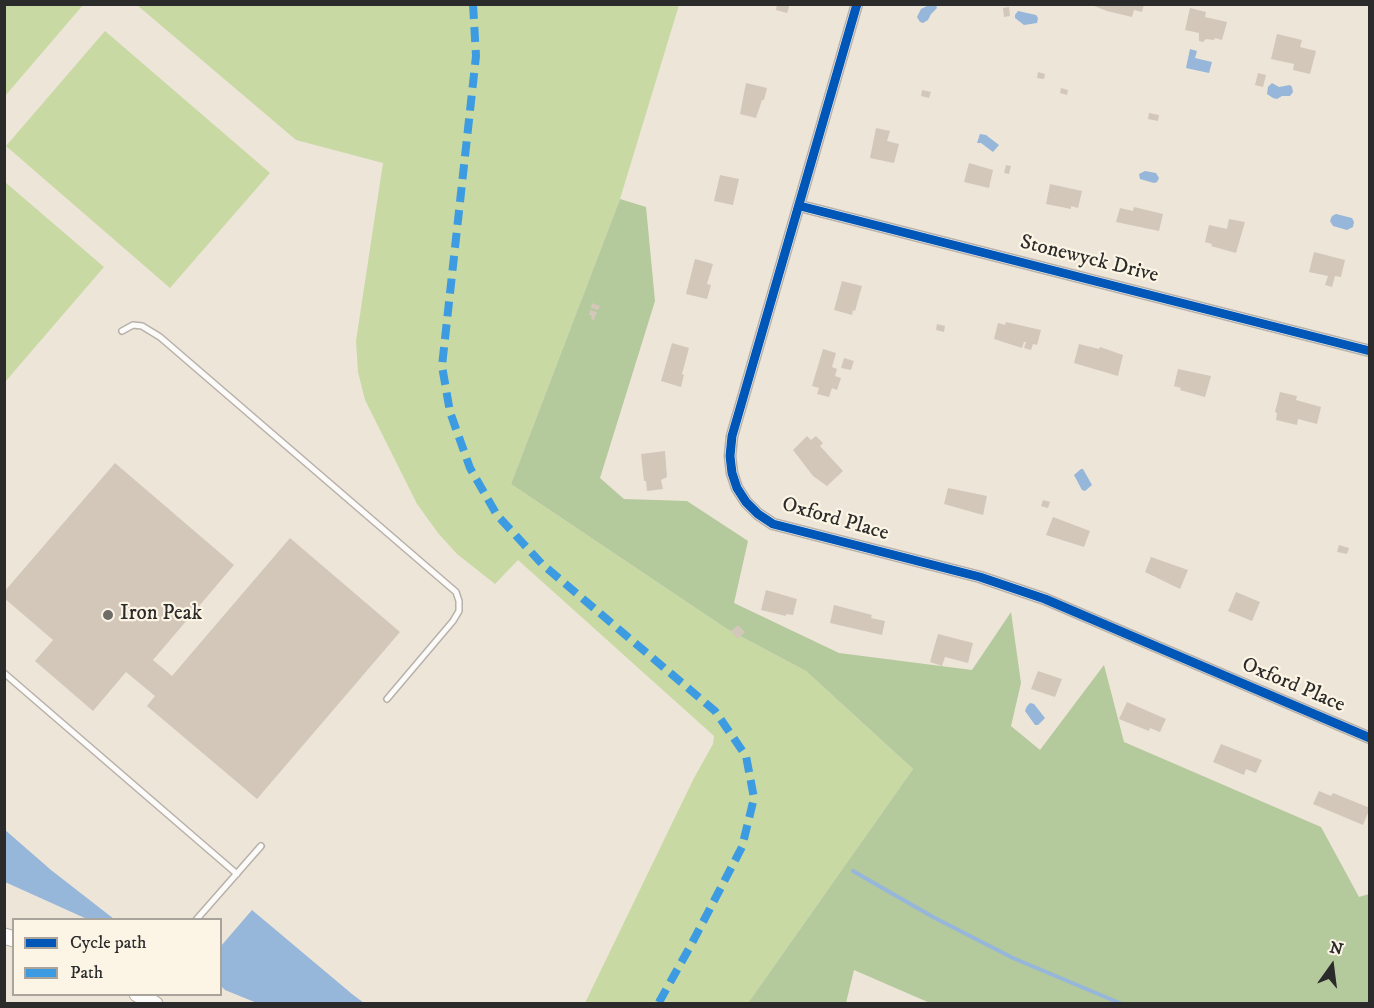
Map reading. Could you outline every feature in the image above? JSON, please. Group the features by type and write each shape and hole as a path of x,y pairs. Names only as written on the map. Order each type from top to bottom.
{"street":[{"name":"Oxford Place","path":"857,4 732,436 730,456 732,472 737,488 746,502 773,524 980,577 1045,599 1370,738"},
{"name":"Stonewyck Drive","path":"800,206 1370,351"}],"lane":[{"path":"122,331 134,325 142,326 160,337 456,592 459,611 453,621 387,699"},
{"path":"4,673 237,874"},
{"path":"198,918 261,846"}],"green space":[{"path":"4,5 83,5 5,96"},
{"path":"137,5 679,5 620,199 511,484 727,629 806,671 913,769 748,1003 585,1003 694,778 713,744 714,736 518,560 495,584 457,554 417,504 365,400 358,372 356,341 383,163 296,140"},
{"path":"105,31 270,173 170,288 6,146"},
{"path":"5,182 104,267 5,382"},
{"path":"620,199 646,207 655,301 600,478 624,499 687,501 748,541 734,603 839,653 972,670 1011,612 1021,683 1011,726 1040,750 1104,665 1124,742 1321,827 1359,897 1369,894 1369,1003 930,1003 854,970 846,1003 748,1003 913,769 806,671 727,629 511,484"}],"water":[{"path":"929,5 936,5 937,8 928,20 920,22 917,17 921,9"},
{"path":"1018,11 1036,15 1037,23 1024,25 1015,18"},
{"path":"1190,49 1197,51 1195,58 1212,62 1209,73 1186,68"},
{"path":"1272,83 1279,87 1290,85 1293,92 1290,96 1273,98 1267,94 1268,87"},
{"path":"980,134 986,135 999,145 993,152 981,143 977,143"},
{"path":"1145,171 1156,173 1159,178 1157,182 1140,179 1139,174"},
{"path":"1336,214 1352,218 1353,227 1347,230 1333,226 1330,221"},
{"path":"1081,469 1092,485 1085,491 1082,490 1074,475"},
{"path":"1030,703 1034,704 1045,718 1038,725 1035,725 1025,711"},
{"path":"4,829 51,870 113,918 85,918 5,882"},
{"path":"252,910 364,1003 257,1003 225,990 222,987 222,945"}],"building":[{"path":"777,4 790,4 787,13 776,10"},
{"path":"1095,4 1144,4 1142,12 1134,10 1132,17 1107,11 1094,6"},
{"path":"1009,7 1010,16 1004,17 1003,8"},
{"path":"1190,8 1206,12 1205,17 1227,22 1222,40 1215,38 1199,41 1199,33 1185,30"},
{"path":"1277,34 1302,40 1300,47 1316,51 1310,74 1293,70 1294,64 1271,59"},
{"path":"1038,72 1045,74 1044,79 1037,78"},
{"path":"1258,73 1266,75 1263,87 1255,85"},
{"path":"746,83 767,88 756,118 740,114"},
{"path":"1061,88 1068,90 1067,95 1060,93"},
{"path":"922,90 931,92 929,98 921,96"},
{"path":"1149,113 1159,115 1158,121 1148,119"},
{"path":"876,128 890,131 887,141 899,144 894,163 870,158"},
{"path":"969,163 993,170 989,188 964,182"},
{"path":"1006,165 1011,166 1009,174 1004,173"},
{"path":"720,175 739,179 733,205 714,201"},
{"path":"1050,184 1082,191 1078,208 1071,206 1071,209 1046,204"},
{"path":"1134,207 1163,214 1159,231 1116,222 1120,208 1133,211"},
{"path":"1229,219 1245,222 1236,253 1205,242 1209,225 1227,229"},
{"path":"1314,252 1345,260 1341,277 1335,276 1332,287 1325,285 1328,276 1309,272"},
{"path":"695,259 713,264 707,284 711,285 707,299 686,294"},
{"path":"842,281 862,286 852,315 834,310"},
{"path":"592,303 600,306 598,310 591,308"},
{"path":"590,310 597,312 594,320 589,315"},
{"path":"1006,322 1041,330 1037,345 1033,344 1031,350 1024,348 1026,342 1022,348 994,339 998,323 1005,325"},
{"path":"937,324 945,326 944,332 936,330"},
{"path":"672,343 689,348 681,387 661,381"},
{"path":"1079,344 1099,349 1100,347 1123,355 1118,376 1074,363"},
{"path":"823,349 836,353 832,367 837,369 835,376 841,378 837,390 832,388 829,397 817,394 819,388 812,386"},
{"path":"844,358 854,361 851,370 841,368"},
{"path":"1178,369 1211,376 1205,397 1174,386"},
{"path":"1280,392 1297,396 1296,400 1321,407 1317,424 1298,419 1297,425 1276,420 1277,413 1275,412"},
{"path":"807,436 811,440 816,436 823,443 820,446 843,471 827,486 813,476 793,450"},
{"path":"665,451 667,477 661,480 663,489 647,491 641,454"},
{"name":"Iron Peak","path":"115,463 234,565 153,660 172,676 290,538 400,632 257,799 147,706 155,696 126,672 93,711 35,661 53,640 4,598 4,592"},
{"path":"948,488 987,496 983,515 944,504"},
{"path":"1043,500 1050,502 1048,508 1041,506"},
{"path":"1053,517 1090,531 1084,547 1046,535"},
{"path":"1339,545 1349,548 1347,554 1337,552"},
{"path":"1151,557 1188,570 1180,589 1145,572"},
{"path":"766,590 797,599 793,615 786,614 786,616 761,610"},
{"path":"1236,592 1260,602 1252,621 1228,611"},
{"path":"834,605 872,615 871,618 885,621 882,635 830,623"},
{"path":"738,625 745,632 738,639 731,631"},
{"path":"938,634 973,643 968,663 945,657 942,666 930,662"},
{"path":"1038,671 1062,679 1055,697 1031,689"},
{"path":"1127,702 1166,719 1160,732 1150,728 1149,731 1119,719"},
{"path":"1221,744 1262,760 1256,773 1246,769 1244,775 1213,762"},
{"path":"1319,791 1331,796 1333,793 1370,808 1363,825 1313,804"}],"waterway":[{"path":"853,871 933,917 1013,958 1122,1004"}],"marked path":[{"path":"473,4 476,56 442,366 450,412 470,468 497,515 542,564 715,711 746,756 754,798 742,847 658,1004"}],"cycle path":[{"path":"857,4 732,436 730,456 732,473 737,488 746,502 773,524 980,577 1045,599 1370,738"},
{"path":"800,206 1370,351"}],"place":[{"name":"Iron Peak","path":"108,615"}]}
